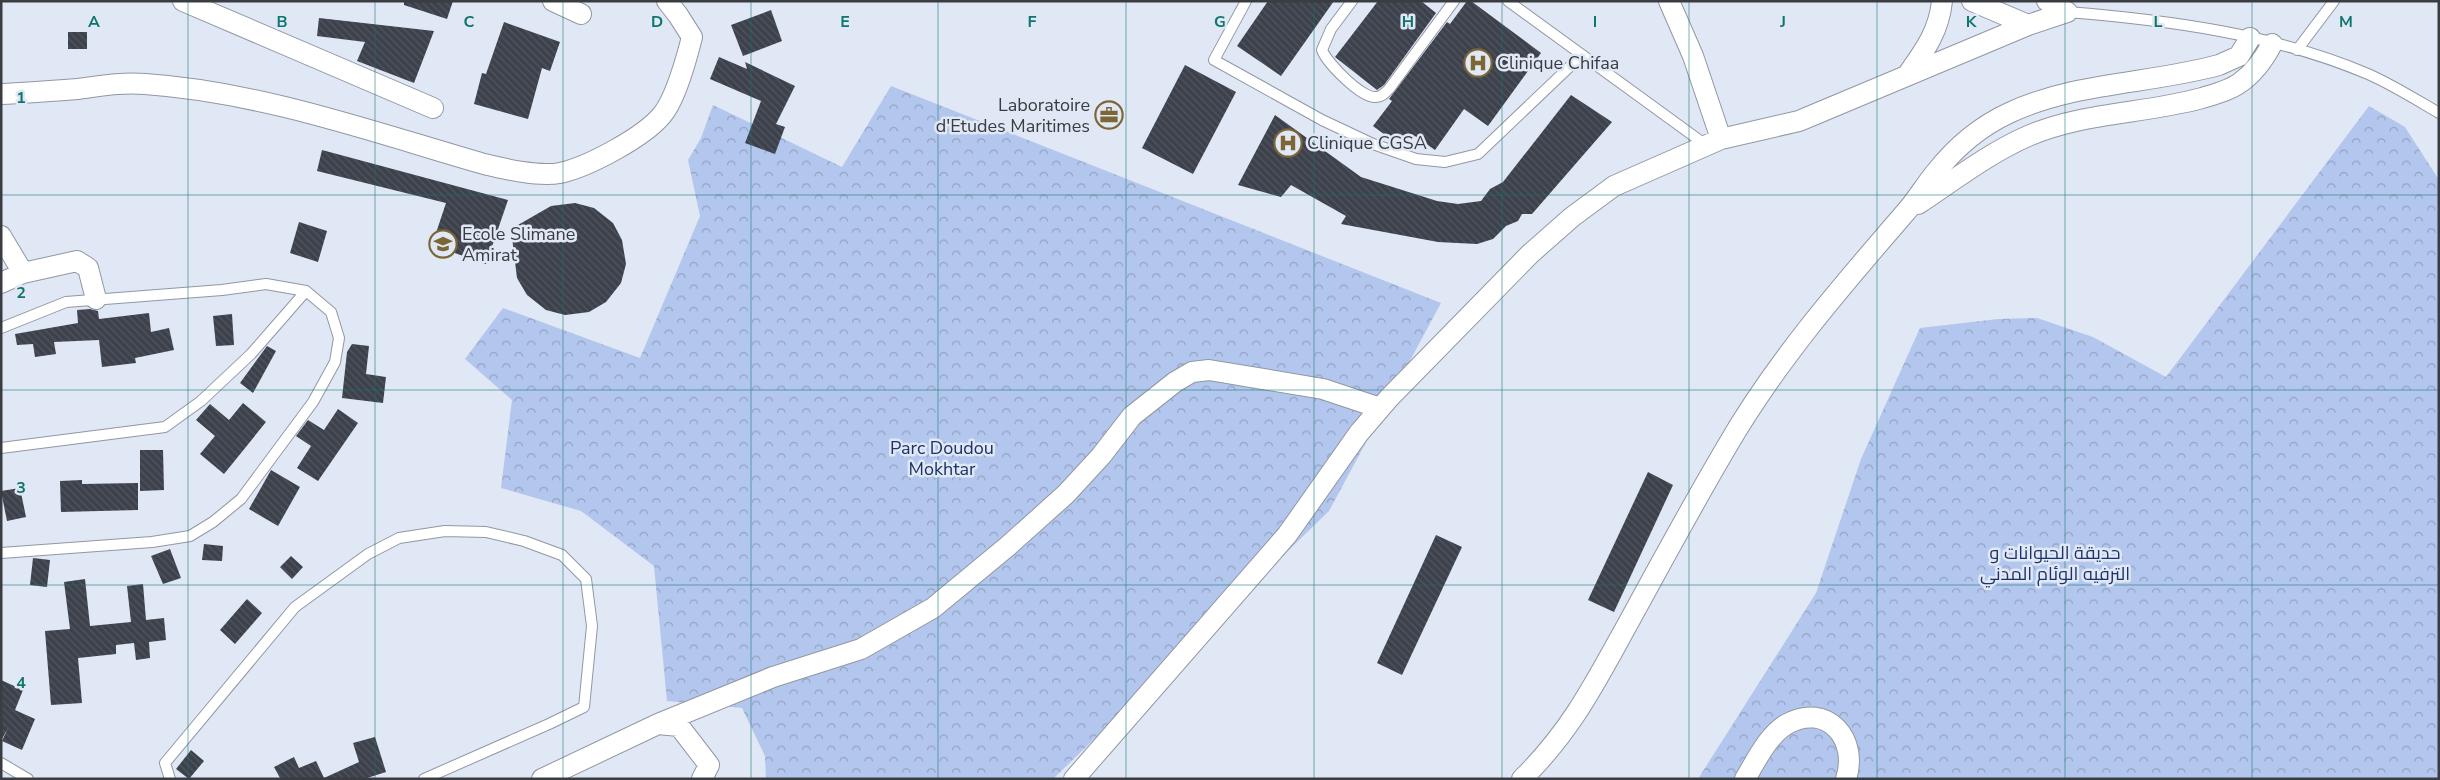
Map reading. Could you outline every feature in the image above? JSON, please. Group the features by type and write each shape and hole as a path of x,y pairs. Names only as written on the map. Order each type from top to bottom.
{"street":[{"path":"183,1 433,108"},
{"path":"554,1 581,14"},
{"path":"1,94 44,92 117,83 146,84 212,92 277,105 484,164 514,171 559,173 618,150 663,115 684,68 692,37 667,1"},
{"path":"1669,1 1693,56 1713,142"},
{"path":"1908,74 1930,43 1937,28 1942,1"},
{"path":"1972,1 2028,25"},
{"path":"2047,1 2066,12"},
{"path":"1074,779 1288,535 1359,433 1380,408 1530,254 1572,217 1614,186 1713,142 1799,121 2028,25 2066,12"},
{"path":"1522,779 1546,755 1567,729 1598,680 1677,534 1749,409 1774,373 1855,269 1906,212 1937,170 1952,154 1986,126 2008,114 2051,97 2219,65 2239,56 2250,38"},
{"path":"1906,212 2027,136 2086,119 2190,101 2240,84 2254,70 2272,44"},
{"path":"1,236 23,273"},
{"path":"1,283 23,273 77,261 88,268 96,299"},
{"path":"542,779 658,724 773,677 861,649 933,608 1008,546 1066,494 1101,456 1132,416 1175,382 1192,372 1209,370 1323,389 1380,408"},
{"path":"1744,779 1775,734 1793,721 1811,718 1828,721 1842,735 1848,751 1846,779"},
{"path":"658,724 679,726 709,766 702,779"}],"lane":[{"path":"1246,1 1214,60 1322,120 1373,144 1416,159 1445,162 1478,154 1582,56"},
{"path":"1352,1 1331,29 1322,50 1333,68 1367,96 1375,98 1382,96 1389,89 1454,1"},
{"path":"1508,1 1582,56 1713,142"},
{"path":"2297,50 2334,1"},
{"path":"2066,12 2143,18 2250,38 2322,56 2369,74 2439,113"},
{"path":"1,328 66,302 222,290 266,284 306,291 331,312 339,338 335,362 314,402 242,499 213,522 190,536 152,542 1,553"},
{"path":"1,448 165,426 201,401 251,354 306,291"},
{"path":"170,779 165,763 295,608 368,554 400,538 445,531 486,532 524,540 562,555 586,579 592,626 584,707 424,779"},
{"path":"1,763 28,779"}],"green space":[{"name":"Parc Doudou Mokhtar","path":"891,86 1441,303 1329,511 1053,779 766,779 765,756 742,708 667,701 654,566 581,511 501,488 512,400 465,359 503,308 640,358 700,216 688,160 701,138 713,105 842,167"},
{"name":"حديقة الحيوانات و الترفيه الوئام المدني","path":"2369,106 2405,127 2439,180 2439,779 1698,779 1816,593 1861,459 1920,328 1998,319 2037,318 2093,337 2166,377"}],"building":[{"path":"404,1 453,1 447,19 404,5"},
{"path":"1268,1 1334,1 1281,76 1237,46"},
{"path":"1378,1 1421,1 1436,13 1384,85 1377,90 1335,57"},
{"name":"Clinique Chifaa","path":"1467,1 1471,1 1541,53 1488,126 1464,109 1435,150 1415,136 1406,148 1400,146 1373,126 1392,101 1389,99 1447,22 1450,24"},
{"path":"771,10 782,41 743,56 731,25"},
{"path":"319,18 434,31 414,83 357,61 365,42 317,36"},
{"path":"504,22 560,42 550,71 542,68 528,119 474,104 482,73 486,74"},
{"path":"68,32 87,32 87,49 68,49"},
{"path":"719,57 747,69 745,62 795,86 776,124 785,127 775,154 745,143 761,101 710,79"},
{"path":"1185,65 1236,92 1193,174 1142,148"},
{"path":"1571,95 1612,122 1532,214 1522,214 1518,221 1506,226 1493,239 1477,244 1438,242 1341,224 1346,216 1291,185 1281,197 1238,185 1275,115 1361,177 1437,201 1458,204 1481,201 1490,189 1503,182"},
{"path":"322,150 508,200 486,264 432,245 446,203 317,171"},
{"path":"575,203 594,208 613,223 622,240 626,264 621,283 606,302 589,312 565,315 546,310 527,295 517,278 511,229 551,206"},
{"path":"299,222 327,231 318,262 290,253"},
{"path":"90,309 98,311 99,319 149,313 151,332 169,328 174,350 135,358 136,363 102,367 99,340 54,342 56,354 35,357 33,344 17,345 15,334 78,323 77,310"},
{"path":"232,314 234,345 216,346 213,316"},
{"path":"352,344 369,346 366,374 386,377 383,403 342,398 347,352"},
{"path":"267,346 276,351 253,393 240,383"},
{"path":"243,403 266,422 224,474 200,454 215,436 196,420 210,404 229,420"},
{"path":"338,409 358,423 318,481 297,468 311,446 296,436 308,420 324,430"},
{"path":"140,450 163,450 164,490 140,491"},
{"path":"271,470 300,487 278,526 249,509"},
{"path":"1648,472 1673,485 1614,612 1588,600"},
{"path":"82,480 82,484 138,483 138,510 61,512 60,481"},
{"path":"20,488 26,517 7,521 1,491"},
{"path":"1436,535 1462,547 1402,675 1377,663"},
{"path":"204,544 223,546 222,561 202,560"},
{"path":"170,549 181,578 163,584 151,556"},
{"path":"291,556 303,567 292,579 280,567"},
{"path":"33,558 50,560 47,587 30,585"},
{"path":"85,579 90,626 131,622 127,586 143,584 146,620 164,618 166,640 149,642 150,658 136,660 134,643 116,645 116,654 78,658 82,703 51,705 45,631 70,629 64,582"},
{"path":"247,599 262,613 235,644 220,630"},
{"path":"1,680 23,690 15,710 35,719 22,750 2,741 8,728 1,741"},
{"path":"375,737 386,772 364,779 277,779 280,778 274,767 294,757 299,768 316,761 324,778 359,762 353,743"},
{"path":"191,750 204,761 189,779 176,769"}],"place":[{"name":"Clinique Chifaa","path":"1478,63"},
{"name":"Laboratoire d'Etudes Maritimes","path":"1109,115"},
{"name":"Clinique CGSA","path":"1288,143"},
{"name":"Ecole Slimane Amirat","path":"443,244"}]}
